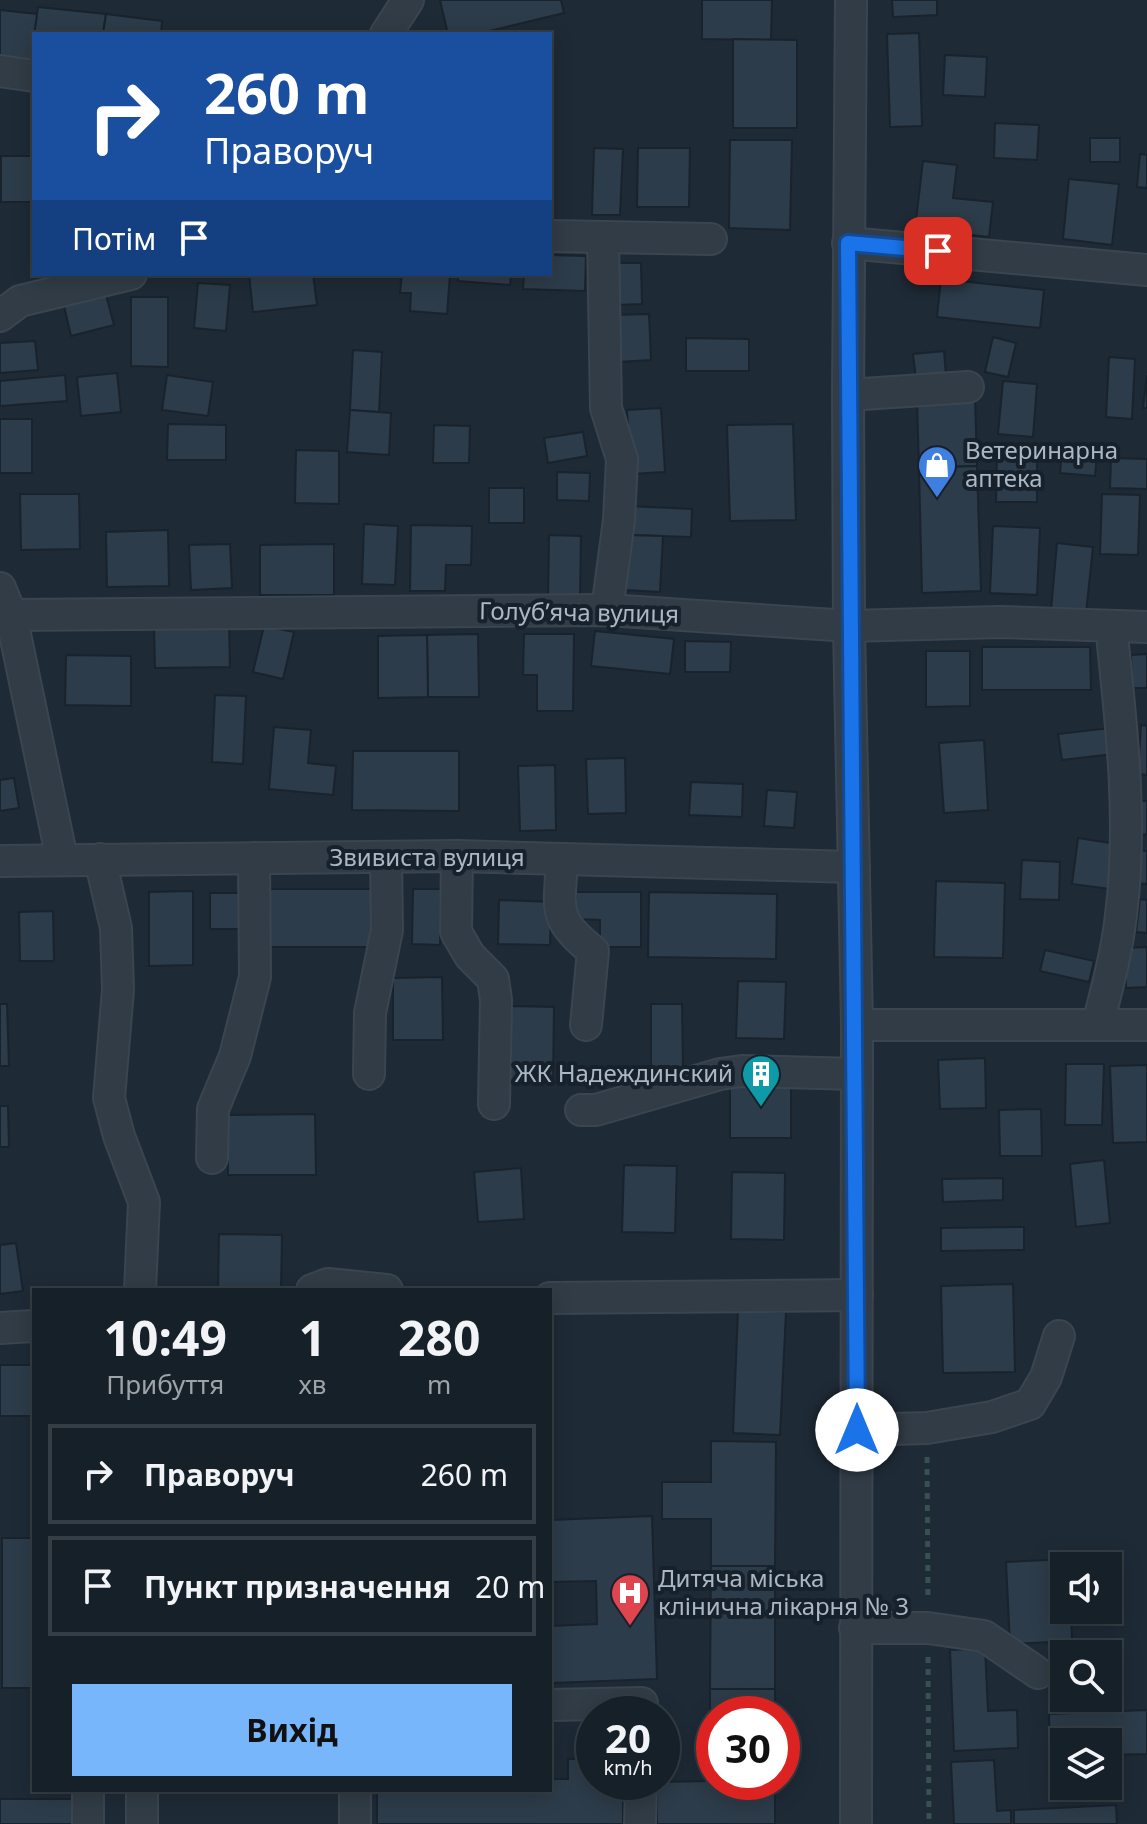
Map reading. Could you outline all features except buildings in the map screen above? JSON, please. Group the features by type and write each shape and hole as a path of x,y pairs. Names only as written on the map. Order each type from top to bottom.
{"street":[{"path":"387,32 408,0"},
{"path":"851,0 848,395 857,1025 856,1824"},
{"path":"0,71 32,76"},
{"path":"552,236 711,239"},
{"path":"603,237 606,408 622,459 619,520 607,610"},
{"path":"848,243 1147,270"},
{"path":"0,316 20,301 123,276"},
{"path":"848,395 968,387"},
{"path":"6,602 62,859"},
{"name":"Голубʼяча вулиця","path":"6,602 607,610 849,626 1000,622 1147,627"},
{"path":"1098,1024 1112,972 1121,913 1125,825 1123,740 1111,626"},
{"path":"457,856 456,932 470,956 493,979 496,1000 494,1104"},
{"name":"Звивиста вулиця","path":"0,861 457,856 854,867"},
{"path":"369,1074 370,1013 387,930 386,857"},
{"path":"212,1158 213,1109 235,1056 255,977 254,858"},
{"path":"100,859 116,928 118,990 109,1098 119,1136 144,1202 140,1288"},
{"path":"562,859 562,919 569,932 593,951 586,1025"},
{"path":"857,1025 1147,1025"},
{"path":"581,1110 596,1110 731,1072 857,1074"},
{"path":"317,1288 328,1284 367,1288"},
{"path":"552,1298 857,1295"},
{"path":"0,1328 32,1326"},
{"path":"857,1430 927,1428 992,1417 1030,1404 1046,1377 1059,1336"},
{"path":"855,1628 928,1628 984,1636 1038,1673"},
{"path":"552,1705 576,1704"},
{"path":"88,1792 88,1824"},
{"path":"142,1792 142,1824"},
{"path":"355,1792 355,1824"},
{"path":"640,1824 641,1800"}],"place":[{"name":"Ветеринарна аптека","path":"937,499"},
{"name":"ЖК Надеждинский","path":"761,1108"},
{"name":"Дитяча міська клінична лікарня № 3","path":"630,1627"}],"route":[{"path":"857,1430 857,1025 849,626 848,243 938,251"}]}
